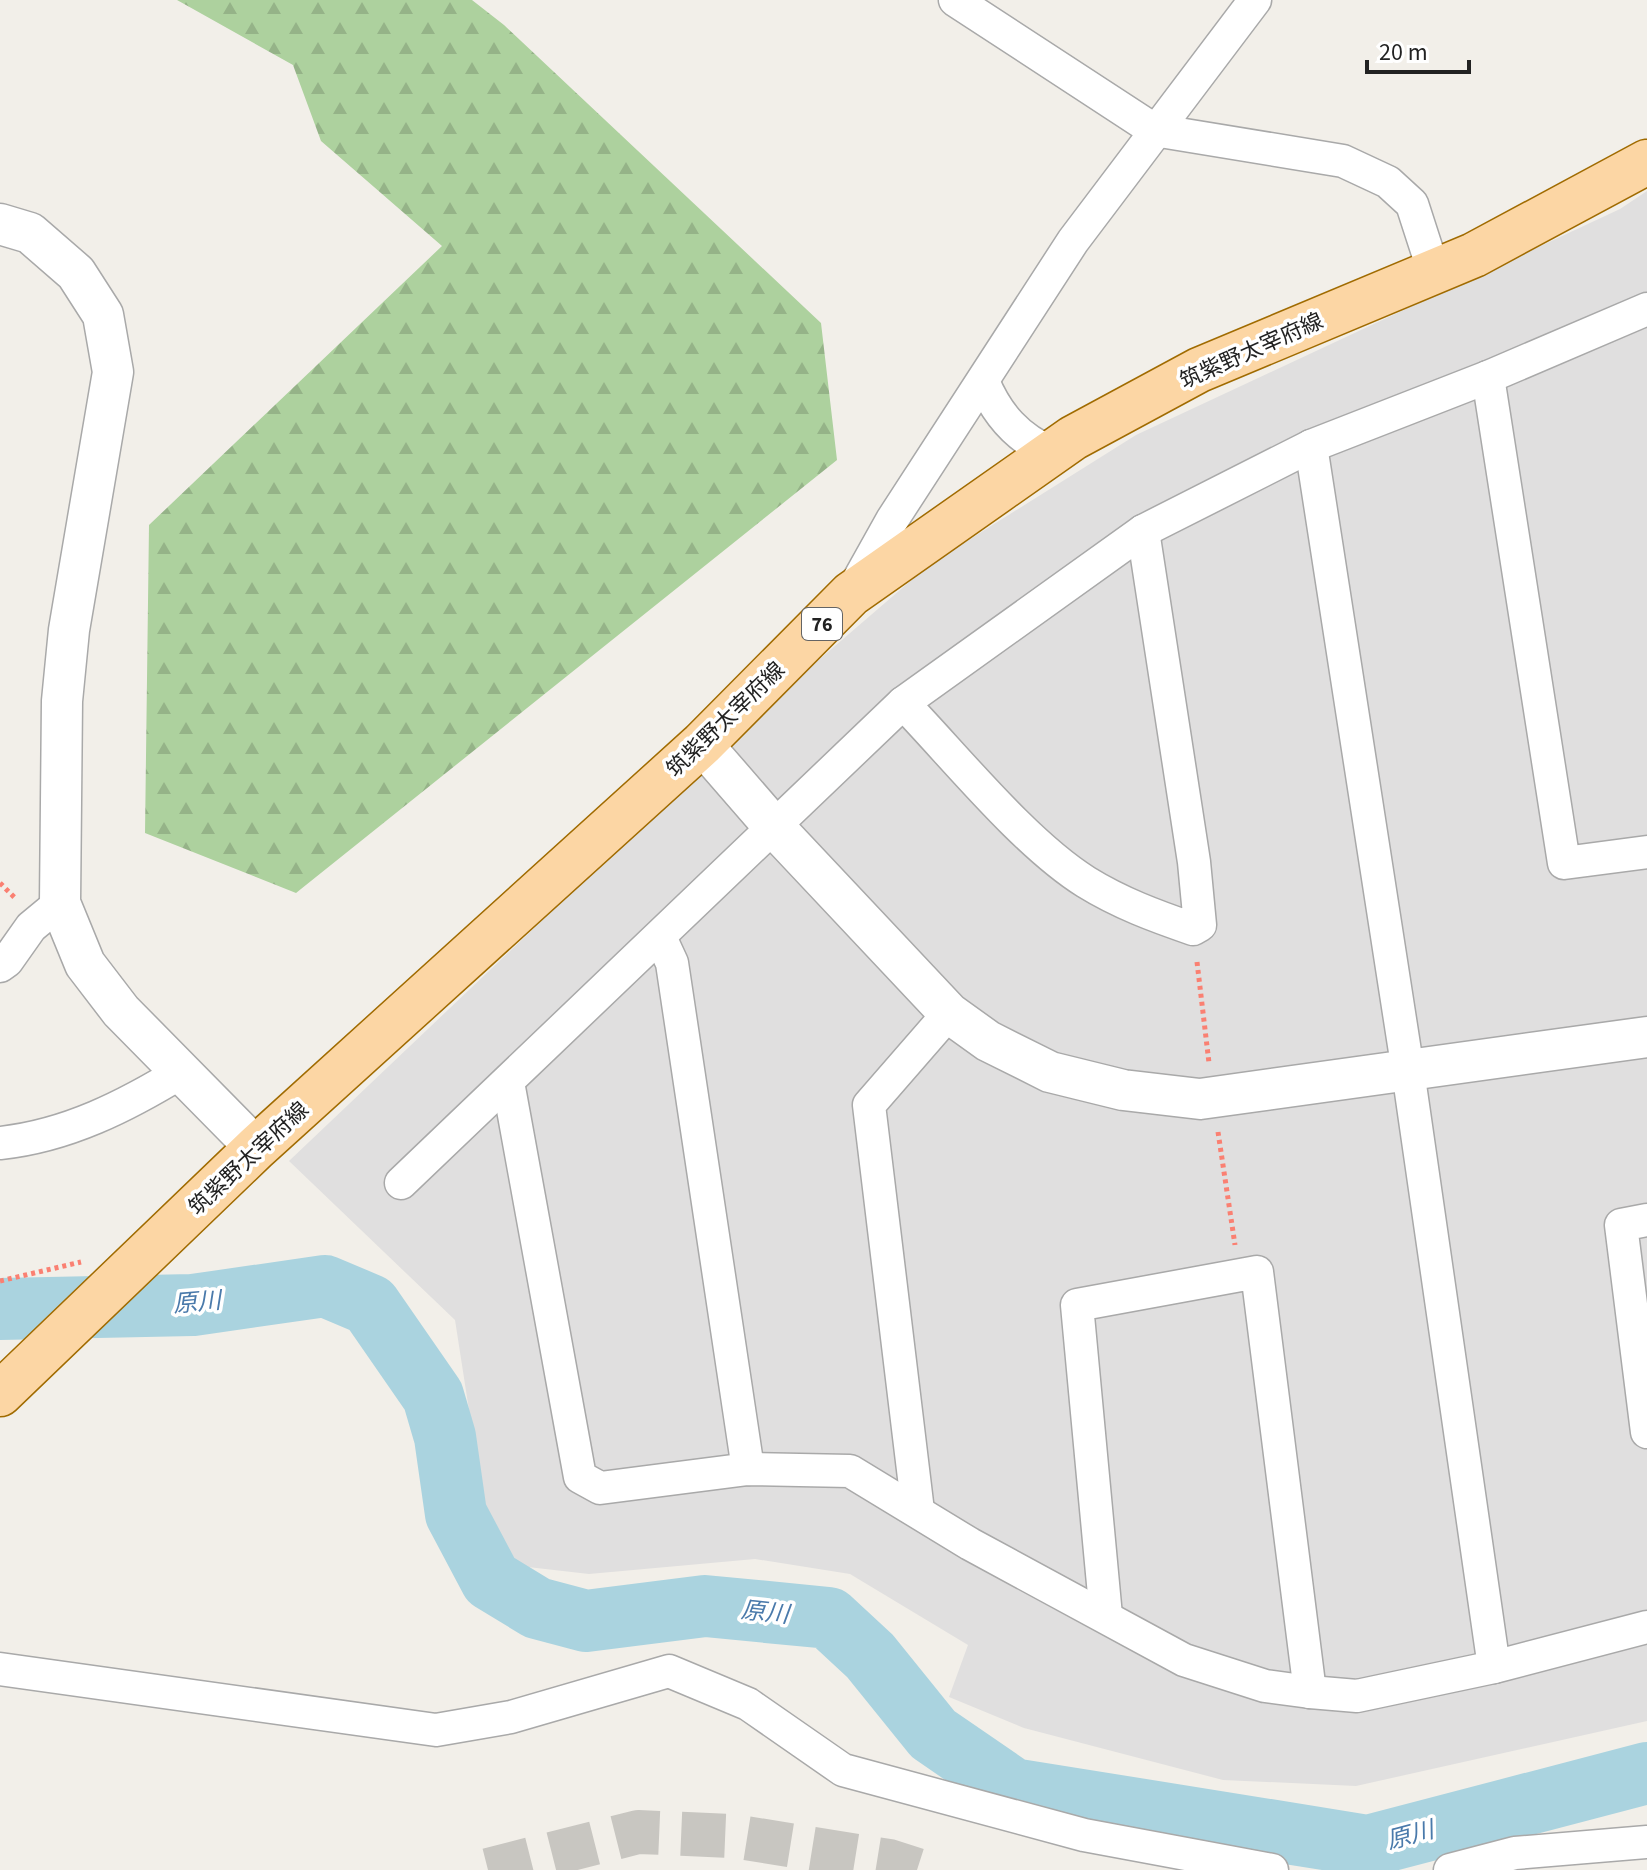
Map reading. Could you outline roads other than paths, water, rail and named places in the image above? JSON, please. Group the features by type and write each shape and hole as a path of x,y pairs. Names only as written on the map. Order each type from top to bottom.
{"main road":[{"name":"筑紫野太宰府線","path":"0,1394 256,1148 702,744 851,594 1052,453 1199,370 1474,255 1643,171"}],"street":[{"path":"955,0 1154,130 1343,161 1388,182 1412,204 1434,272"},
{"path":"851,594 892,520 1073,241 1255,0"},
{"path":"0,224 30,233 76,273 103,315 113,372 69,630 62,701 60,903 85,964 121,1011 256,1148"},
{"path":"401,1183 903,703 1143,531 1311,446 1488,377 1647,309"},
{"path":"1488,377 1564,863 1647,852"},
{"path":"983,381 992,403 1017,434 1052,453"},
{"path":"1311,446 1408,1071 1494,1667"},
{"path":"903,703 1042,848 1084,881 1135,909 1193,929 1200,925 1194,862 1143,531"},
{"path":"702,744 774,827 949,1013 988,1041 1050,1072 1123,1090 1213,1098 1647,1037"},
{"path":"0,966 31,927 60,903"},
{"path":"660,937 672,963 748,1469"},
{"path":"918,1511 869,1105 949,1013"},
{"path":"0,1143 35,1139 126,1106 183,1071"},
{"path":"508,1082 580,1477 600,1488 748,1469 850,1471 970,1544 1184,1660 1265,1686 1310,1692 1357,1696 1494,1667 1647,1627"},
{"path":"1647,1220 1621,1225 1647,1432"},
{"path":"1106,1616 1077,1305 1257,1272 1310,1692"},
{"path":"0,1669 436,1730 511,1717 669,1671 748,1704 843,1770 1084,1835 1272,1870"},
{"path":"1450,1870 1515,1853 1647,1842"}],"waterway":[{"name":"原川","path":"0,1309 193,1305 325,1286 370,1305 433,1396 445,1437 456,1514 491,1580 537,1608 586,1621 705,1606 829,1618 870,1656 933,1734 1013,1789 1368,1846 1647,1773"}],"tunnel":[{"path":"488,1870 638,1832 733,1836 889,1861 917,1870"}]}
